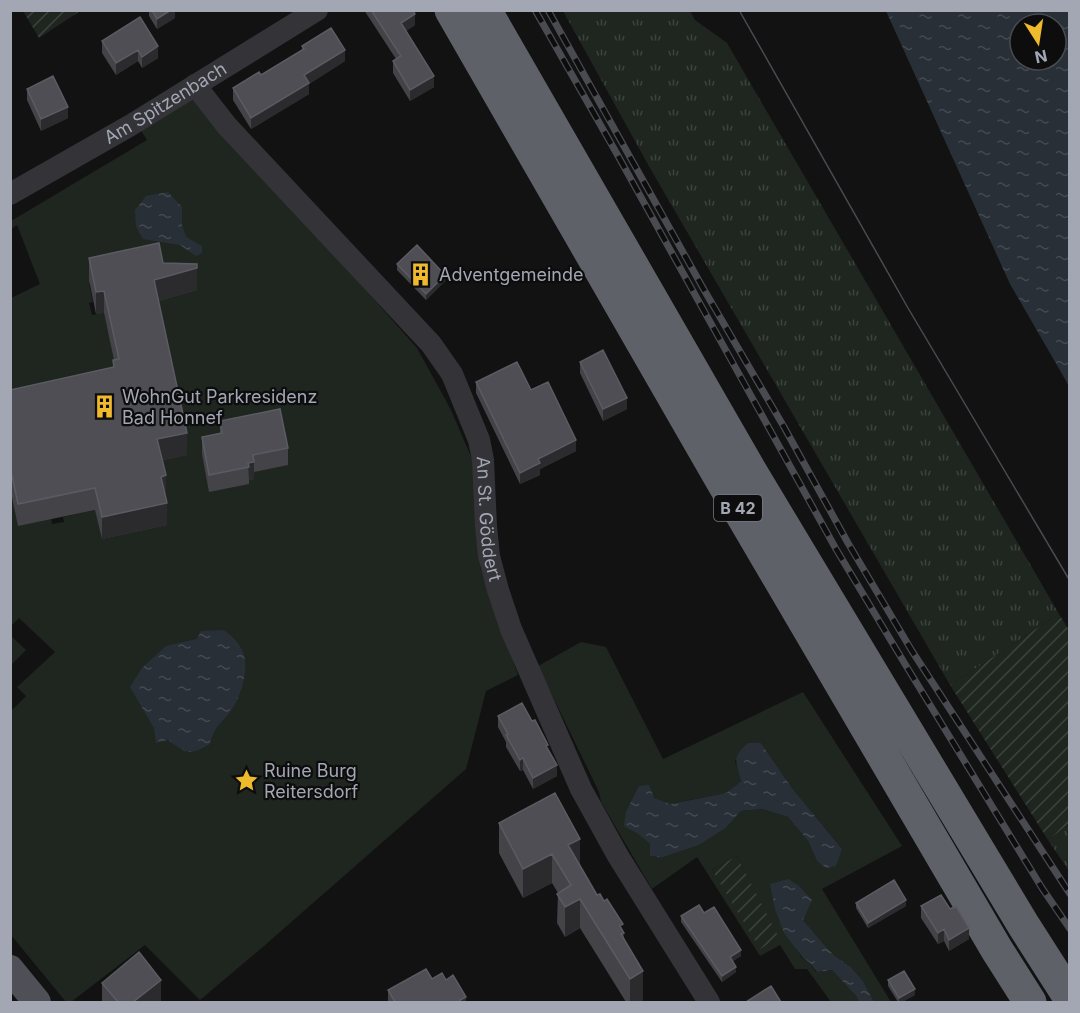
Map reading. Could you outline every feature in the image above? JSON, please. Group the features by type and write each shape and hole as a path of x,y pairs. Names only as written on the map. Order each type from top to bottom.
{"highway":[{"name":"B 42","path":"450,10 734,502 997,950 1030,1002"},
{"name":"B 42","path":"485,10 751,472 1024,926 1070,998"}],"main road":[{"path":"10,969 37,1002"}],"street":[{"name":"Am Spitzenbach","path":"10,194 131,125 317,10"},
{"name":"An St. Göddert","path":"195,86 227,126 431,344 452,374 479,440 483,460 489,556 511,629 581,789 618,856 709,1002"}],"green space":[{"path":"23,11 80,11 39,38"},
{"path":"563,11 690,11 695,20 727,43 1059,614 950,685 650,168"},
{"path":"194,96 417,348 450,408 476,468 480,567 518,675 486,691 466,769 200,1000 145,945 71,1002 66,1002 11,935 11,711 26,696 17,687 55,652 19,618 11,626 10,488 19,525 51,518 52,524 64,522 63,517 95,510 157,461 187,455 89,283 93,302 89,303 92,315 104,313 119,381 11,412 11,298 40,284 17,225 11,229 11,221 147,140 138,126"},
{"path":"1059,614 1069,630 1069,824 1048,840 950,685"},
{"path":"10,635 26,650 11,665 10,665"},
{"path":"581,642 606,647 663,759 803,692 902,846 822,889 891,1002 874,1002 863,981 851,967 835,956 803,920 799,886 795,947 816,972 832,970 859,1002 831,1002 807,969 795,969 780,945 760,956 697,857 652,889 601,802 599,792 538,666","holes":["761,743 792,788 842,849 817,861 808,841 788,817 762,809 741,811 726,828 699,845 661,858 651,855 650,844 625,826 653,798 669,804 726,793 741,781 735,761","737,856 778,938 761,948 712,870"]},
{"path":"1069,824 1069,871 1048,840"},
{"path":"737,856 779,938 760,949 712,870"}],"water":[{"path":"886,11 1069,11 1069,386 1010,284"},
{"path":"168,192 182,207 182,225 186,237 202,246 202,253 196,256 180,245 143,239 136,227 135,210 146,196"},
{"path":"224,630 241,648 245,662 242,687 234,706 217,728 210,744 203,748 188,752 168,740 156,743 154,728 130,687 142,668 166,646 197,639 201,631"},
{"path":"748,743 761,743 792,788 842,849 836,866 826,868 817,861 808,841 788,817 762,809 741,811 726,828 699,845 661,858 650,855 650,844 624,826 626,812 639,786 649,785 654,798 670,804 726,793 741,781 736,760"},
{"path":"788,879 799,886 812,900 803,920 835,956 851,967 863,981 874,1002 859,1002 832,970 817,972 784,933 775,909 770,884"}],"building":[{"path":"152,10 171,10 157,19"},
{"path":"371,10 413,10 415,14 401,23 434,76 410,90 393,61 401,56"},
{"path":"140,17 158,46 142,57 138,50 116,63 102,41"},
{"path":"331,28 345,50 304,75 309,83 251,118 233,88 259,72 261,75 304,49 302,46"},
{"path":"53,76 68,107 41,119 27,89"},
{"name":"WohnGut Parkresidenz Bad Honnef","path":"159,243 163,263 197,264 197,268 154,280 187,433 157,439 166,475 161,477 167,503 102,517 95,488 18,504 10,466 10,390 114,367 113,360 119,359 104,291 96,292 89,258"},
{"name":"Adventgemeinde","path":"417,245 445,275 426,294 397,264"},
{"path":"603,350 627,398 603,409 580,362"},
{"path":"517,362 531,390 548,382 576,440 538,459 540,463 520,473 476,382"},
{"path":"280,409 288,448 253,455 254,462 248,463 249,467 209,475 202,437 222,433 220,421"},
{"path":"522,703 532,721 535,720 557,765 533,778 523,758 520,760 498,716"},
{"path":"555,793 580,839 568,845 597,895 600,894 604,901 607,899 623,924 620,926 624,933 621,934 643,971 630,979 580,899 565,907 557,894 571,885 552,854 523,869 499,823"},
{"path":"894,880 906,900 868,923 856,903"},
{"path":"941,895 950,909 956,906 969,928 949,940 944,929 938,933 921,906"},
{"path":"699,905 704,913 714,907 741,950 730,957 736,967 722,976 681,916"},
{"path":"139,952 161,980 133,1002 118,1002 102,983"},
{"path":"426,969 432,979 442,973 446,980 453,975 466,997 460,1000 461,1002 395,1002 388,990"},
{"path":"904,971 915,989 899,998 888,980"},
{"path":"771,986 781,1002 746,1002"}],"tram line":[{"path":"739,10 908,308 1070,581"}],"railway":[{"path":"535,10 836,549 1042,888 1070,929"},
{"path":"548,10 848,543 912,651 1070,894"}],"place":[{"name":"Adventgemeinde","path":"421,275"},
{"name":"WohnGut Parkresidenz Bad Honnef","path":"104,407"},
{"name":"Ruine Burg Reitersdorf","path":"246,781"}]}
